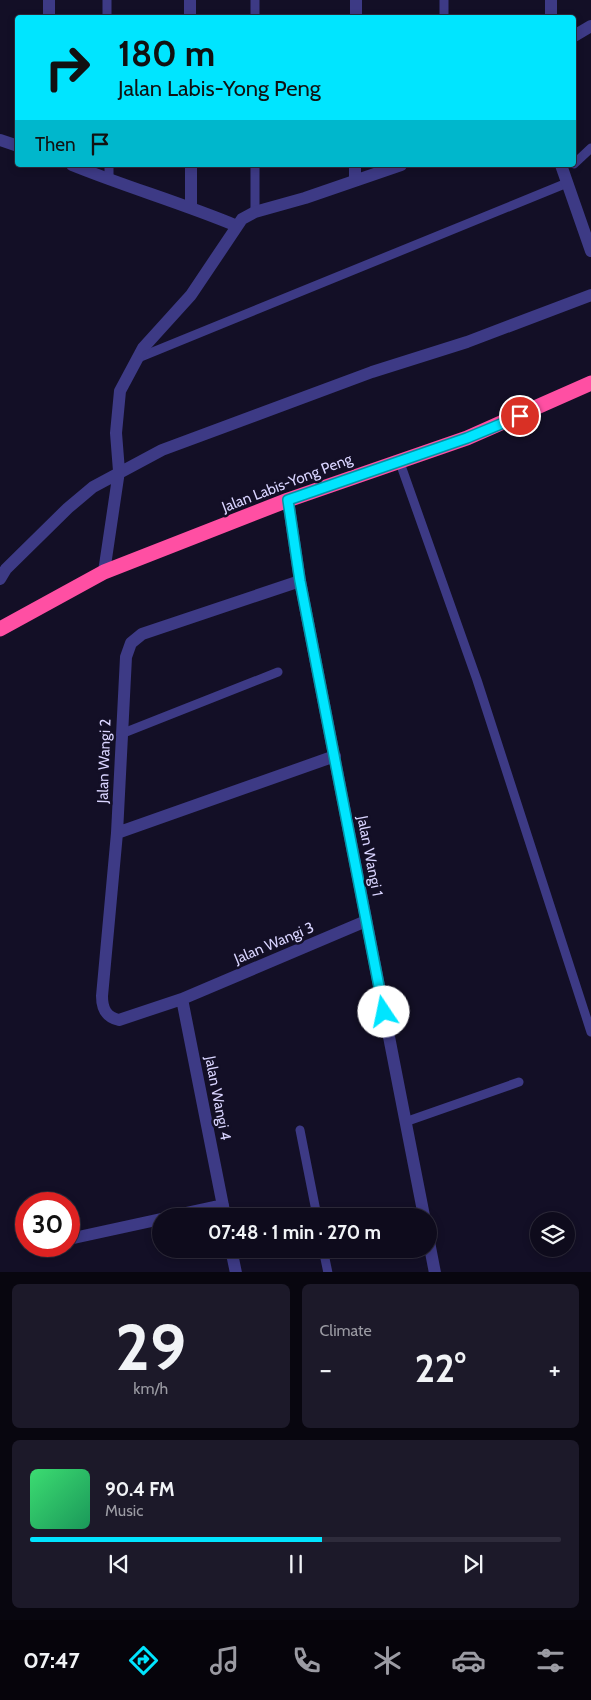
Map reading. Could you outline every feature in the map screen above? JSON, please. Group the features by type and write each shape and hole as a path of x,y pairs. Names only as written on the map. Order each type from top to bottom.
{"highway":[{"name":"Jalan Labis-Yong Peng","path":"0,629 104,572 288,500 467,438 591,383"}],"street":[{"path":"49,0 49,15"},
{"path":"190,0 190,15"},
{"path":"356,0 356,15"},
{"path":"551,0 551,15"},
{"path":"576,35 591,26"},
{"path":"0,140 15,145"},
{"path":"77,167 109,180 191,207 237,226"},
{"path":"191,167 191,207"},
{"path":"355,167 355,180"},
{"path":"104,572 119,471 116,412 120,392 143,348 191,295 242,219 255,212 305,198 395,167"},
{"path":"568,170 591,251"},
{"path":"0,580 6,569 68,508 93,487 119,471 162,450 372,372 467,342 591,294"},
{"name":"Jalan Wangi 1","path":"288,500 300,581 422,1208"},
{"name":"Jalan Wangi 2","path":"188,997 119,1020 110,1017 103,1008 102,996 118,833 120,734 126,657 130,643 136,638 300,581"},
{"path":"118,833 335,756"},
{"name":"Jalan Wangi 3","path":"188,997 366,921"},
{"name":"Jalan Wangi 4","path":"188,997 223,1208"},
{"path":"80,1237 152,1221"},
{"path":"233,1258 236,1272"},
{"path":"432,1258 435,1272"}],"lane":[{"path":"107,0 108,15"},
{"path":"255,0 255,15"},
{"path":"444,0 444,15"},
{"path":"576,162 591,148"},
{"path":"109,167 109,180"},
{"path":"255,167 255,212"},
{"path":"138,358 568,170"},
{"path":"399,460 477,680 591,1032"},
{"path":"120,734 278,672"},
{"path":"405,1122 519,1082"},
{"path":"300,1130 315,1208"},
{"path":"325,1258 328,1272"}],"route":[{"path":"384,1012 300,581 288,500 467,438 520,416"}]}
